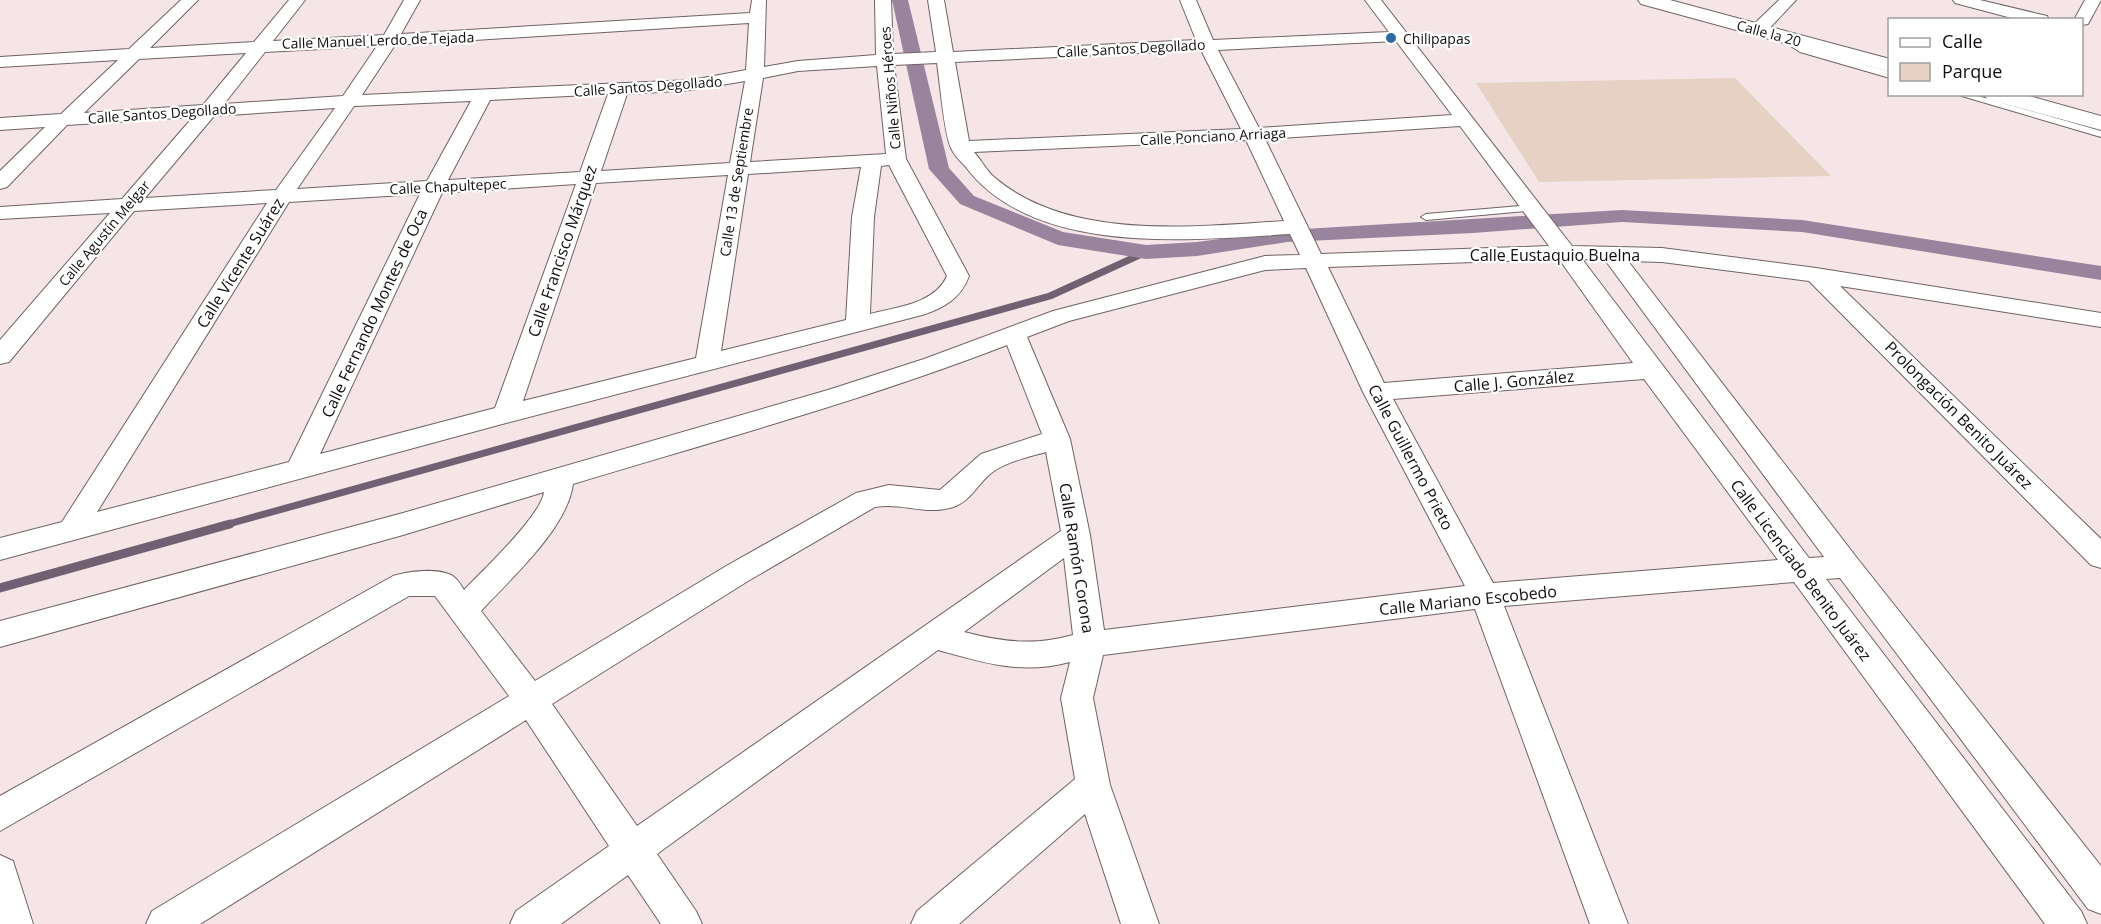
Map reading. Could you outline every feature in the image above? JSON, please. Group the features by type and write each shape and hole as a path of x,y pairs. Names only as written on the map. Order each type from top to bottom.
{"street":[{"path":"0,183 63,120 137,54 190,0"},
{"path":"261,45 297,0"},
{"name":"Calle Vicente Suárez","path":"72,531 282,196 391,40 412,0"},
{"name":"Calle Niños Héroes","path":"872,161 863,218 858,324 914,310 942,298 955,287 958,276 896,159 891,60 883,0"},
{"path":"936,0 941,58 960,147 970,166 995,190 1049,216 1114,230 1209,232 1296,228"},
{"name":"Calle Guillermo Prieto","path":"1188,0 1206,44 1252,134 1376,392 1485,596 1609,924"},
{"name":"Calle Licenciado Benito Juárez","path":"1373,0 1535,211 1560,248 1801,571 2068,924"},
{"name":"Calle la 20","path":"1648,0 1888,54"},
{"name":"Calle la 20","path":"1686,0 1763,26 1783,37 1888,65"},
{"path":"1763,26 1788,0"},
{"path":"1961,0 2033,18"},
{"path":"2085,27 2093,0"},
{"name":"Calle Manuel Lerdo de Tejada","path":"0,62 261,45 439,39 758,9"},
{"name":"Calle 13 de Septiembre","path":"707,364 755,73 758,9"},
{"name":"Calle Santos Degollado","path":"0,124 350,101 619,89 714,82 798,66 891,60 1402,36"},
{"name":"Calle Agustín Melgar","path":"0,356 209,110 261,45"},
{"name":"Calle Francisco Márquez","path":"506,414 619,89"},
{"name":"Calle Fernando Montes de Oca","path":"300,468 434,187 483,96"},
{"path":"2002,96 2101,123"},
{"path":"2049,96 2101,110"},
{"name":"Calle Ponciano Arriaga","path":"960,147 1252,134 1466,120"},
{"name":"Calle Chapultepec","path":"0,213 896,159"},
{"name":"Calle Eustaquio Buelna","path":"0,634 403,524 560,478 837,396 933,365 1061,316 1265,263 1560,248 1705,259 1816,274 2101,320"},
{"path":"1610,252 1847,567 2101,896"},
{"name":"Prolongación Benito Juárez","path":"1816,274 2101,557"},
{"path":"1863,320 1864,309 1870,299 1893,286"},
{"path":"0,549 300,468 858,324"},
{"name":"Calle Ramón Corona","path":"1014,334 1057,439 1076,535 1090,645 1077,698 1092,785 1140,924"},
{"name":"Calle J. González","path":"1376,392 1651,370"},
{"path":"165,924 738,573 866,500 888,494 940,501 956,496 966,488 970,477 990,461 1057,439"},
{"path":"463,611 536,531 557,500 560,478"},
{"path":"529,924 1076,535"},
{"name":"Calle Mariano Escobedo","path":"934,636 994,652 1044,656 1090,645 1485,596 1847,567"},
{"path":"0,815 404,584 443,584 531,701 684,924"},
{"path":"930,924 1092,785"},
{"path":"0,873 14,924"}],"lane":[{"path":"1783,37 1803,50 1888,74"},
{"path":"1966,96 2101,134"},
{"path":"1426,217 1535,211"}],"green space":[{"path":"1735,78 1831,176 1539,182 1476,83"}],"waterway":[{"path":"900,0 939,169 967,200 1058,238 1146,252 1197,249 1287,236 1473,227 1622,216 1802,226 2101,273"},
{"path":"225,525 1050,296 1146,252"},
{"path":"0,588 230,524"}],"place":[{"name":"Chilipapas","path":"1391,38"}]}
